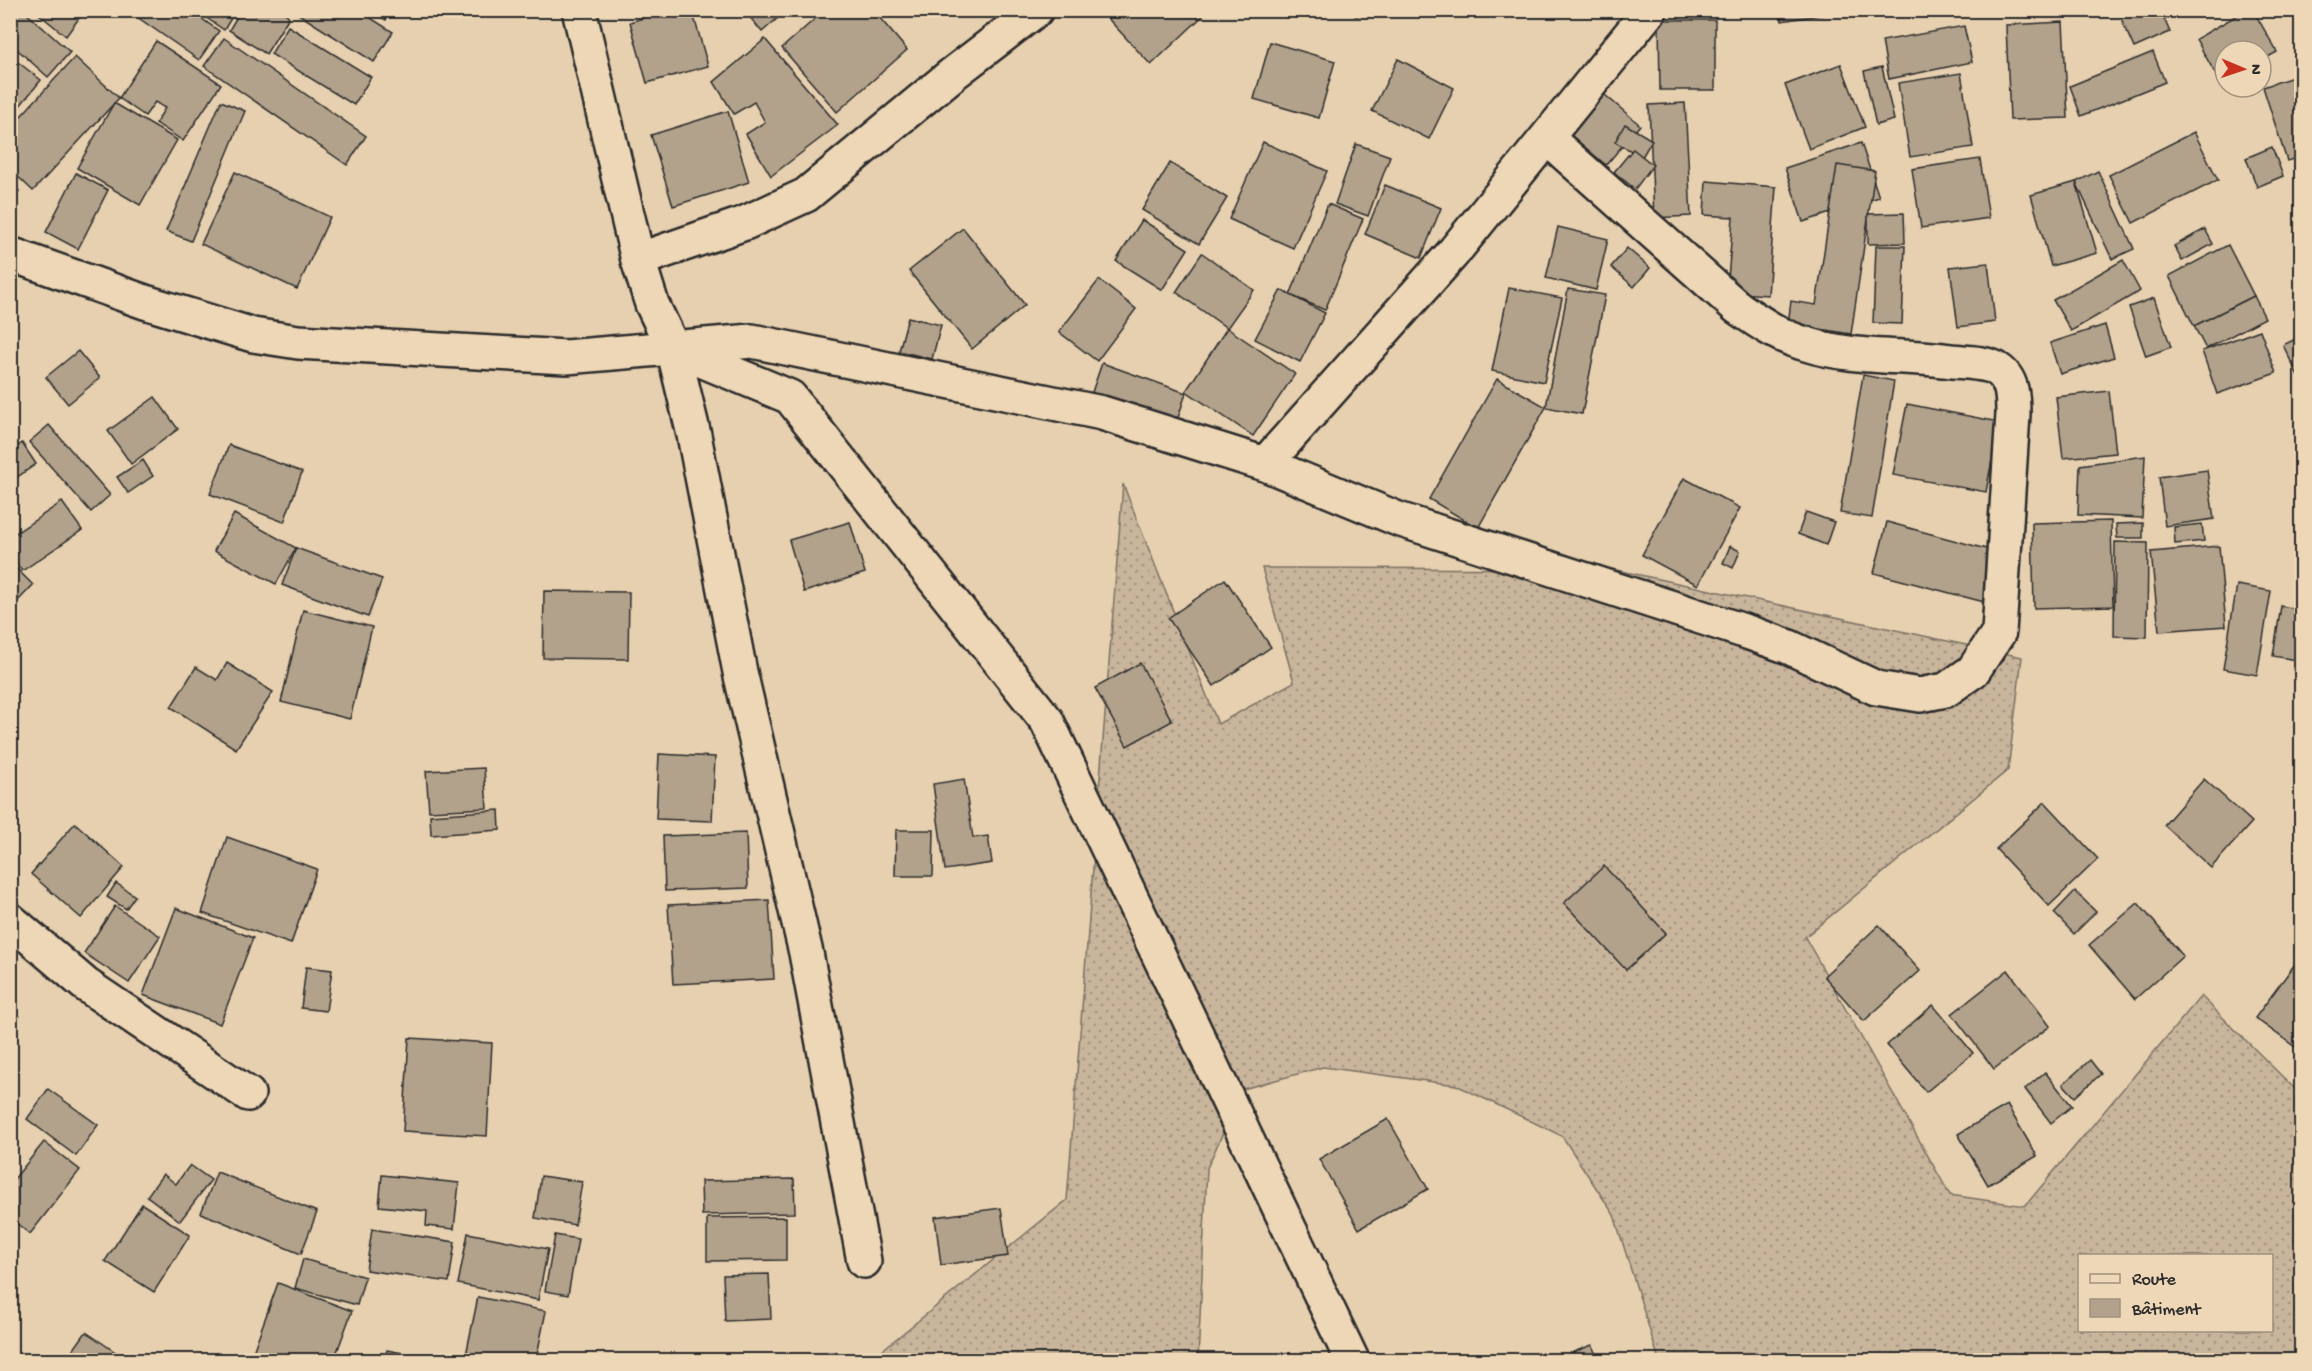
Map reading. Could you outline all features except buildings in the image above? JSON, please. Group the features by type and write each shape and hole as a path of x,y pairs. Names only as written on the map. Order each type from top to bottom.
{"street":[{"path":"579,10 639,260 652,304 673,348 694,435 740,672 806,954 864,1261"},
{"path":"639,260 745,223 806,195 954,73 1036,10"},
{"path":"1265,464 1453,253 1650,10"},
{"path":"10,254 145,302 253,335 298,342 566,357 753,341 1102,413 1265,464 1398,519 1750,633 1789,647 1876,688 1920,695 1947,690 1973,671 1999,632 2013,414 2013,393 2007,378 1996,368 1909,356 1850,353 1806,345 1765,326 1737,307 1547,138"},
{"path":"673,348 790,397 1047,721 1352,1360"},
{"path":"10,920 86,985 248,1094"}],"shaded area":[{"path":"1123,484 1218,724 1294,682 1262,568 1612,569 2022,657 2008,770 1805,937 1950,1195 2025,1206 2201,996 2301,1095 2301,1360 1659,1360 1614,1215 1562,1136 1456,1085 1323,1067 1243,1089 1207,1168 1198,1360 870,1360 1067,1200"}]}
